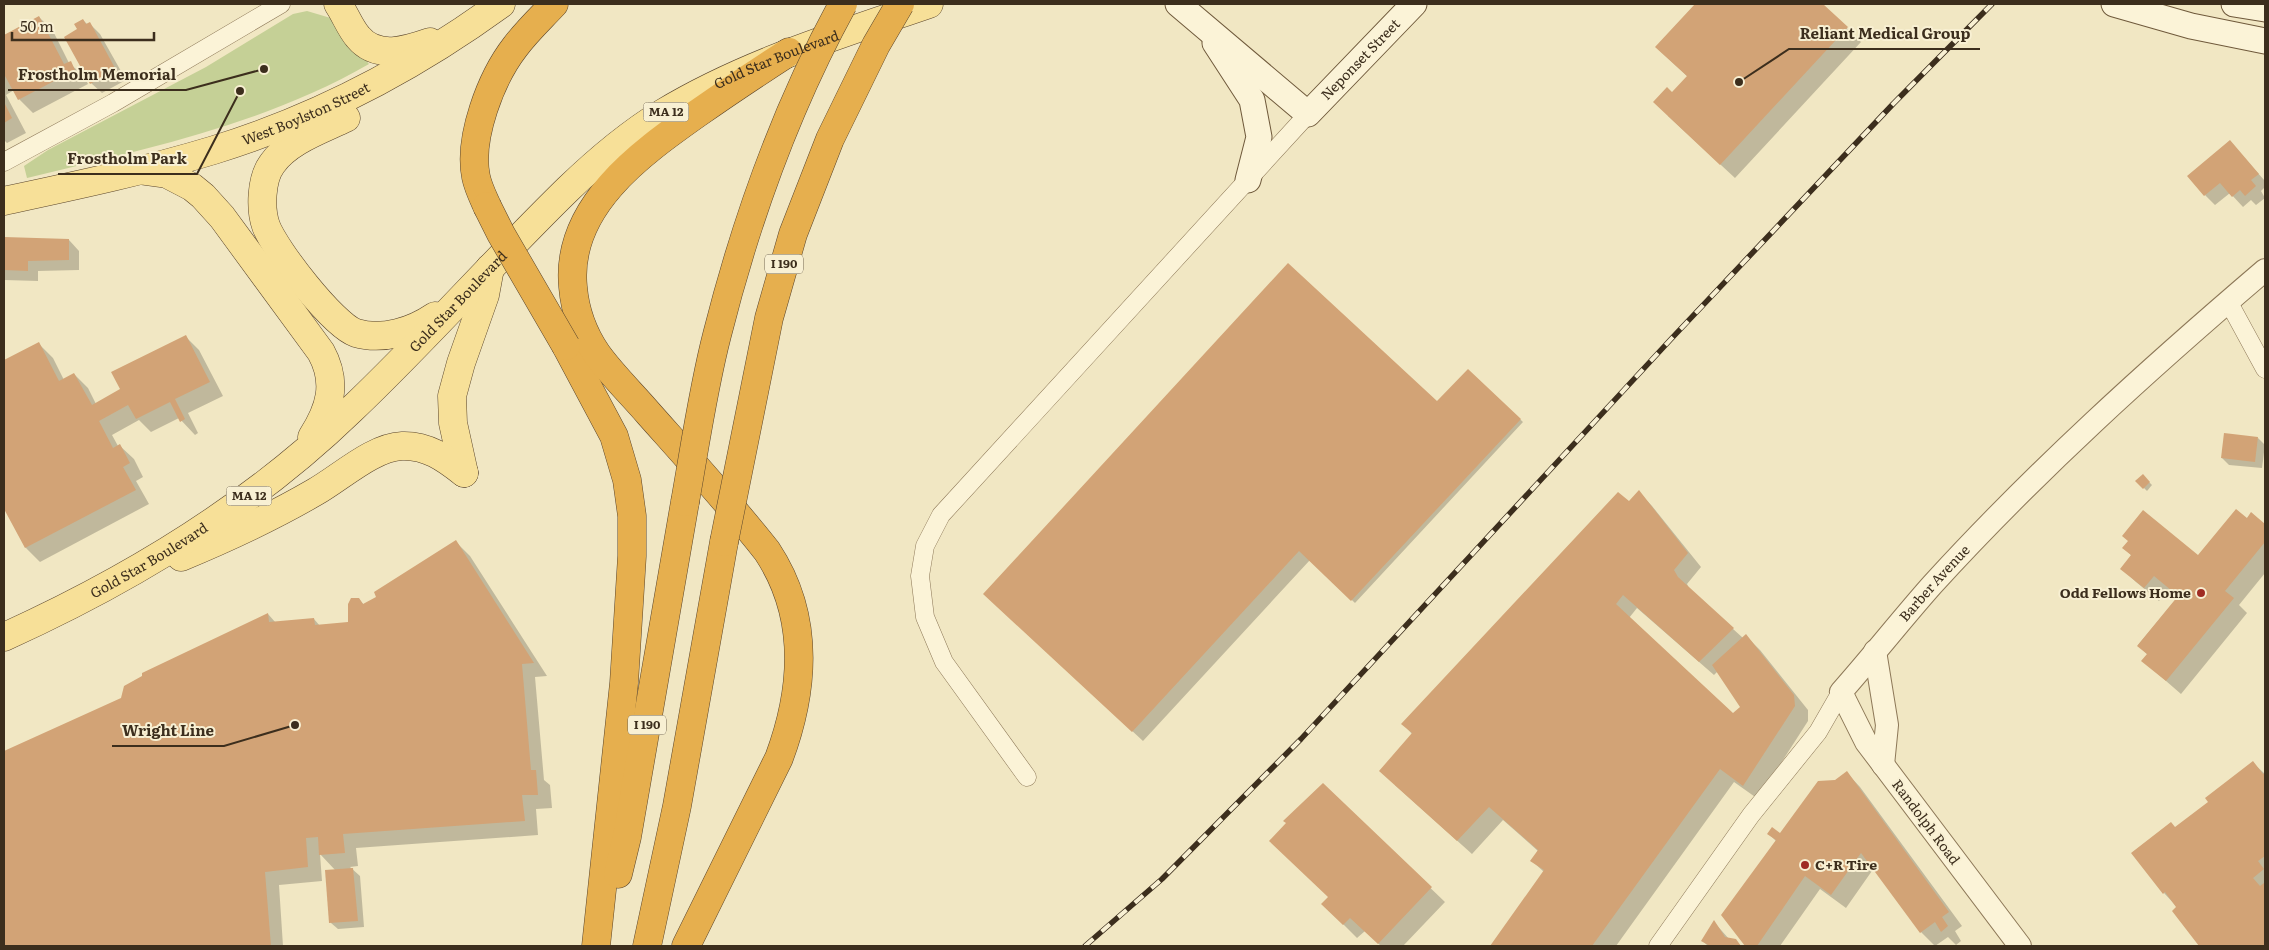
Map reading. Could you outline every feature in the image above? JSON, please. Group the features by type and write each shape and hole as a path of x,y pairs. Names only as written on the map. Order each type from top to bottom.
{"highway":[{"path":"554,4 527,32 505,61 486,105 477,138 475,164 479,187 501,234 603,413 616,442 627,480 632,516 624,682 598,946"},
{"name":"I 190","path":"598,946 627,837 685,502 715,342 760,188 794,102 843,4"},
{"name":"I 190","path":"647,946 677,806 724,542 769,318 793,234 830,139 876,45 900,4"},
{"path":"686,946 779,758 789,731 796,702 799,673 794,618 783,580 767,551 597,354 578,312 574,296 572,264 575,248 587,217 596,202 632,164 660,141 739,84 789,52"}],"main road":[{"path":"338,4 358,38 373,48 383,51 404,50 467,28"},
{"name":"West Boylston Street","path":"4,202 140,171 215,150 272,130 332,105 384,79 467,28 501,4"},
{"name":"Gold Star Boulevard","path":"4,636 89,595 195,534 271,480 351,411 584,174 650,122 714,87 789,52 929,4"},
{"path":"1178,4 1204,24 1308,114"},
{"name":"Neponset Street","path":"1308,114 1414,4"},
{"path":"2114,4 2191,26 2265,41"},
{"path":"2234,4 2265,9"},
{"path":"1204,24 1252,100 1259,137 1248,180"},
{"path":"384,79 351,115 291,146 271,165 266,175 264,191 266,225 272,240 318,301 342,325 354,332 368,336 383,336 407,330 425,323 456,303"},
{"path":"140,171 167,174 192,186 202,196 222,217 323,356 331,376 331,395 327,410 300,455"},
{"path":"89,595 218,542 316,492 376,453 401,446 424,448 444,457 464,473 453,423 452,396 461,362 485,296 490,268"}],"street":[{"path":"4,162 113,103 281,4"},
{"path":"1027,777 944,662 924,617 920,576 925,546 941,515 1308,114"},
{"name":"Barber Avenue","path":"1658,946 1751,816 1818,732 1841,692 1932,585 2058,456 2228,301 2265,270"},
{"path":"2228,301 2265,369"},
{"path":"1875,651 1887,725 1883,765"},
{"name":"Randolph Road","path":"1841,692 1866,742 2014,944"}],"green space":[{"path":"307,11 334,19 369,64 329,85 245,119 115,157 27,178 24,166 48,150 206,67 293,14"}],"building":[{"path":"1695,4 1823,4 1848,27 1720,165 1653,102 1667,87 1672,92 1687,76 1655,47"},
{"path":"39,16 64,64 71,61 75,70 18,100 4,74 4,35"},
{"path":"83,19 86,24 90,22 116,70 90,84 64,37 77,29 74,24"},
{"path":"4,102 12,118 4,123"},
{"path":"2230,140 2259,174 2251,180 2256,186 2245,196 2240,190 2232,197 2220,183 2204,196 2187,176"},
{"path":"4,237 69,239 69,260 28,261 28,271 4,270"},
{"path":"1288,263 1437,401 1468,369 1521,419 1351,601 1299,551 1132,732 983,594"},
{"path":"186,335 210,382 175,399 185,419 180,422 170,402 136,419 128,405 99,421 113,448 120,444 130,463 123,467 136,490 25,548 4,509 4,360 39,342 59,381 74,373 92,405 120,389 111,372"},
{"path":"2224,433 2258,437 2255,462 2221,458"},
{"path":"2143,474 2150,482 2143,489 2135,481"},
{"path":"1639,490 1688,553 1674,570 1678,577 1734,628 1699,662 1623,595 1616,604 1733,713 1740,707 1712,665 1746,634 1794,695 1795,706 1743,786 1720,769 1592,946 1490,946 1544,870 1530,861 1538,850 1489,807 1457,841 1379,771 1412,733 1401,724 1618,492 1629,501"},
{"name":"Odd Fellows Home","path":"2236,509 2247,518 2251,512 2265,524 2265,542 2225,591 2234,598 2166,681 2141,661 2147,654 2137,646 2178,596 2154,576 2144,588 2120,569 2131,555 2122,548 2128,541 2122,536 2143,510 2198,555"},
{"path":"456,540 534,663 522,664 531,770 536,770 538,795 522,795 525,821 343,834 345,853 319,855 318,837 306,838 308,867 265,872 271,946 4,946 4,751 121,698 124,686 142,676 142,673 268,613 269,622 314,618 315,625 348,622 348,604 351,598 359,598 363,604 376,597 374,592"},
{"path":"2253,761 2263,774 2265,773 2265,856 2258,861 2264,869 2253,878 2260,886 2264,883 2265,885 2265,946 2199,946 2172,911 2176,907 2165,892 2163,894 2131,853 2171,822 2175,827 2208,802 2205,798"},
{"name":"C+R Tire","path":"1847,771 1949,912 1942,917 1948,926 1941,932 1935,922 1920,933 1861,853 1831,895 1805,876 1757,946 1745,946 1721,915 1776,840 1767,834 1772,827 1780,833 1818,781 1835,780"},
{"path":"1323,783 1432,887 1378,944 1350,918 1343,925 1321,904 1328,897 1269,841 1286,823 1283,821"},
{"path":"353,868 358,921 329,923 325,870"},
{"path":"1714,920 1725,937 1736,939 1741,946 1710,946 1701,941"}],"railway":[{"path":"1085,946 1162,879 1301,739 1672,338 1893,104 1992,4"}],"place":[{"name":"Frostholm Memorial","path":"264,69"},
{"name":"Reliant Medical Group","path":"1739,82"},
{"name":"Frostholm Park","path":"240,91"},
{"name":"Odd Fellows Home","path":"2201,593"},
{"name":"Wright Line","path":"295,725"},
{"name":"C+R Tire","path":"1805,865"}]}
